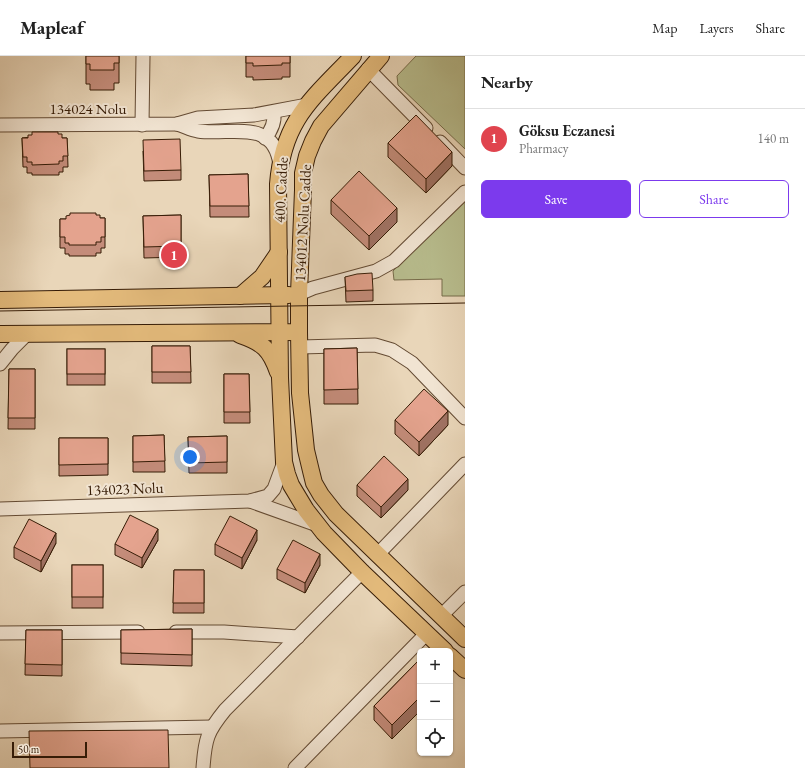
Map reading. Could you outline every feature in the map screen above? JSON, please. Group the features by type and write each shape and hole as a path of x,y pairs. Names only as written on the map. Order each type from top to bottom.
{"main road":[{"name":"400. Cadde","path":"280,378 278,184 283,150 298,117 307,105 353,56"},
{"name":"134012 Nolu Cadde","path":"381,56 368,69 321,126 313,140 303,173 299,340 300,393 304,431 314,483 321,495 336,514 465,639"},
{"path":"240,296 262,277 279,252"},
{"path":"0,300 299,294"},
{"path":"233,332 255,340 273,357 280,378 284,462 291,485 306,510 324,533 362,572 442,648"},
{"path":"0,334 280,332 299,340"},
{"path":"453,659 465,670"}],"street":[{"path":"142,125 143,56"},
{"path":"368,69 465,168"},
{"name":"134024 Nolu","path":"0,125 177,124 198,118 254,115 307,105"},
{"path":"274,112 272,128 265,138 274,147 280,166"},
{"name":"134024 Nolu","path":"177,124 198,131 246,131 260,134 265,138"},
{"path":"299,294 313,288 376,271 394,261 465,192"},
{"path":"0,364 27,334"},
{"path":"299,340 375,345 392,350 412,364 465,418"},
{"path":"250,501 268,496 274,489 284,462"},
{"path":"378,554 465,464"},
{"path":"250,501 317,525"},
{"name":"134023 Nolu","path":"0,509 250,501"},
{"path":"203,768 204,747 207,735 225,710 362,572"},
{"path":"441,616 465,592"},
{"path":"0,633 224,632 298,637"},
{"path":"295,768 426,634"},
{"path":"0,731 212,727"}],"green space":[{"path":"416,56 465,56 465,149 398,85 397,76"},
{"path":"465,201 465,296 442,296 442,279 394,280 393,271"}],"building":[{"path":"86,56 119,56 119,63 114,63 114,70 90,70 90,64 86,64"},
{"path":"246,56 290,56 290,63 282,63 282,65 253,66 253,63 246,63"},
{"path":"416,115 452,152 426,179 388,143"},
{"path":"32,132 58,132 58,134 62,134 62,138 67,138 68,156 63,156 63,161 59,161 59,164 32,165 32,162 27,162 27,157 23,157 22,138 28,138 28,135 32,135"},
{"path":"180,139 181,170 144,171 143,140"},
{"path":"359,171 397,208 369,236 331,200"},
{"path":"248,174 249,206 210,206 209,175"},
{"path":"70,213 96,213 96,215 100,215 100,218 105,218 105,237 101,237 101,242 96,242 96,245 69,245 69,243 65,243 65,237 60,237 60,219 66,219 66,216 70,215"},
{"path":"181,215 181,246 144,247 143,216"},
{"path":"372,273 373,290 346,291 345,277 357,274"},
{"path":"152,346 190,346 191,372 152,372"},
{"path":"357,348 358,389 324,390 324,349"},
{"path":"67,349 105,349 105,374 67,374"},
{"path":"9,369 35,369 35,418 8,418"},
{"path":"224,374 249,374 250,412 224,412"},
{"path":"424,389 448,411 419,442 395,420"},
{"path":"164,435 165,461 133,462 133,436"},
{"path":"227,436 227,462 189,463 188,437"},
{"path":"59,438 108,438 108,464 59,465"},
{"path":"384,456 408,479 381,507 357,485"},
{"path":"130,515 158,529 142,558 115,544"},
{"path":"230,516 257,530 242,558 215,544"},
{"path":"29,519 56,533 41,561 14,547"},
{"path":"293,540 320,554 305,583 277,569"},
{"path":"72,565 103,565 103,597 72,597"},
{"path":"174,570 204,570 204,603 173,603"},
{"path":"192,629 192,655 121,653 121,630"},
{"path":"26,630 62,630 62,665 25,664"},
{"path":"417,662 417,700 392,725 374,706"},
{"path":"168,730 169,768 30,768 29,731"}],"tram line":[{"path":"0,311 465,303"}],"place":[{"name":"Göksu Eczanesi","path":"174,255"}]}
